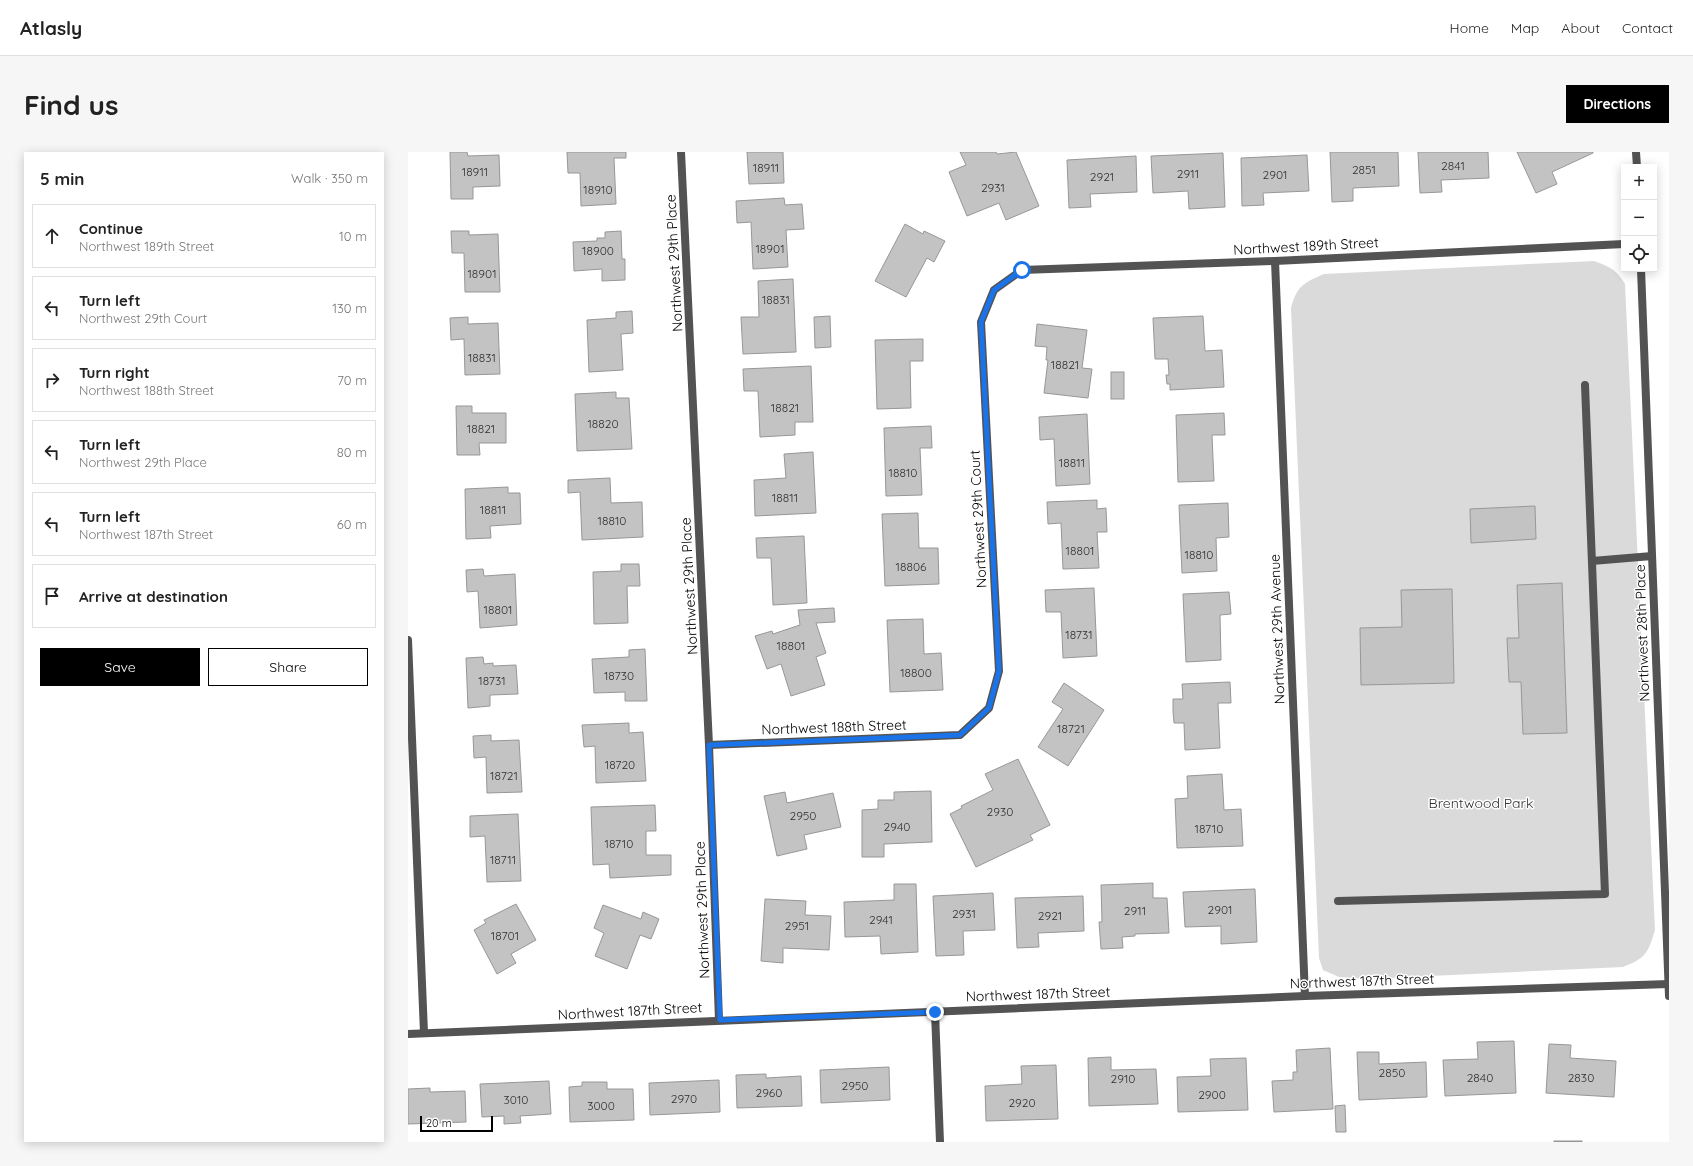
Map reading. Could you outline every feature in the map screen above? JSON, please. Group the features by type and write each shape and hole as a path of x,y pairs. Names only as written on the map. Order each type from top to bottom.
{"street":[{"name":"Northwest 29th Place","path":"681,152 709,745 720,1020"},
{"path":"1636,152 1637,164"},
{"name":"Northwest 189th Street","path":"994,290 1022,270 1275,261 1621,244"},
{"name":"Northwest 29th Avenue","path":"1275,261 1306,996"},
{"name":"Northwest 28th Place","path":"1641,272 1669,996"},
{"name":"Northwest 29th Court","path":"960,735 989,708 999,671 981,322 994,290"},
{"path":"1338,901 1605,894 1585,385"},
{"path":"1592,560 1652,556"},
{"path":"408,640 411,756 424,1033"},
{"name":"Northwest 188th Street","path":"709,745 960,735"},
{"name":"Northwest 187th Street","path":"408,1034 1306,996 1669,984"},
{"path":"935,1012 940,1142"}],"green space":[{"name":"Brentwood Park","path":"1594,261 1612,269 1619,275 1625,284 1655,930 1645,954 1637,961 1623,967 1366,979 1339,977 1323,970 1319,958 1291,308 1293,301 1302,286 1324,274"}],"building":[{"path":"450,152 467,152 468,156 499,155 500,186 473,187 473,199 451,199"},
{"path":"567,152 626,152 626,158 614,158 616,204 581,206 580,173 568,173"},
{"path":"747,152 783,152 784,183 749,184"},
{"path":"960,152 996,152 997,154 1016,152 1039,206 1006,220 999,203 967,216 949,172 966,165"},
{"path":"1330,152 1398,152 1399,186 1353,188 1353,201 1332,202"},
{"path":"1418,152 1488,152 1489,178 1441,180 1442,192 1420,193"},
{"path":"1517,152 1593,153 1552,172 1557,184 1536,193"},
{"path":"1223,153 1225,207 1189,209 1188,191 1153,193 1151,156"},
{"path":"1307,155 1309,191 1263,193 1264,205 1242,206 1241,158"},
{"path":"1136,156 1137,192 1090,194 1091,207 1069,208 1067,160"},
{"path":"784,198 785,205 802,204 804,229 786,230 788,267 753,269 751,222 737,223 736,201"},
{"path":"905,224 923,234 924,231 945,241 934,262 927,258 906,297 875,281"},
{"path":"451,231 469,231 469,235 498,234 500,292 465,292 464,253 452,253"},
{"path":"621,231 622,259 625,259 625,280 602,281 602,269 574,271 573,242 597,241 597,238 605,238 605,232"},
{"path":"793,279 796,352 743,354 741,317 759,317 758,281"},
{"path":"632,311 633,333 621,334 623,370 589,372 587,320 616,318 616,312"},
{"path":"830,316 831,347 815,348 814,317"},
{"path":"1203,316 1205,351 1222,350 1224,387 1170,390 1170,384 1167,384 1166,375 1169,375 1168,359 1155,359 1153,318"},
{"path":"468,317 468,324 498,323 500,374 465,375 464,339 451,340 450,318"},
{"path":"1037,324 1087,330 1082,368 1092,369 1088,398 1044,393 1048,360 1046,360 1047,347 1035,346"},
{"path":"923,339 923,361 910,361 911,408 877,409 875,340"},
{"path":"811,366 813,422 795,422 795,435 760,437 758,391 744,391 743,369"},
{"path":"1111,372 1124,372 1124,399 1111,399"},
{"path":"616,392 616,398 629,398 632,449 577,451 575,394"},
{"path":"456,406 472,406 472,413 506,413 506,443 479,443 480,455 457,455"},
{"path":"1224,413 1225,435 1212,435 1214,481 1178,482 1176,415"},
{"path":"1087,414 1090,484 1056,486 1054,439 1040,440 1039,417"},
{"path":"931,426 932,448 920,448 922,495 886,496 884,428"},
{"path":"813,452 816,513 755,516 754,480 786,478 784,454"},
{"path":"610,478 611,503 642,502 643,537 582,540 580,492 568,493 568,480"},
{"path":"508,487 508,493 520,493 521,524 490,526 491,538 466,539 465,489"},
{"path":"1097,500 1097,509 1106,508 1107,532 1097,532 1099,568 1063,569 1061,523 1048,524 1047,502"},
{"path":"1228,503 1229,537 1216,538 1217,571 1182,573 1179,505"},
{"path":"1535,506 1536,539 1471,543 1470,509"},
{"path":"918,513 919,548 938,548 939,584 885,586 882,514"},
{"path":"804,536 807,603 773,605 771,558 757,558 756,538"},
{"path":"621,564 639,564 640,586 627,586 628,623 594,624 593,572 621,571"},
{"path":"483,569 484,576 515,574 517,625 480,628 478,591 467,592 466,570"},
{"path":"1562,583 1567,733 1523,734 1521,682 1509,682 1507,638 1519,638 1517,585"},
{"path":"1094,588 1097,656 1063,658 1061,612 1046,612 1045,590"},
{"path":"1452,589 1454,683 1361,685 1360,628 1402,627 1401,590"},
{"path":"1229,592 1231,614 1220,615 1221,660 1186,662 1183,594"},
{"path":"834,608 835,622 816,623 826,653 816,657 825,685 791,696 781,664 767,669 755,636 772,631 773,634 800,625 798,610"},
{"path":"923,619 924,654 941,653 943,690 890,692 887,620"},
{"path":"645,649 647,701 625,701 625,692 594,693 592,659 629,657 629,650"},
{"path":"483,657 484,664 493,663 493,666 516,665 518,694 490,695 490,706 468,708 466,658"},
{"path":"1230,682 1231,703 1218,703 1220,748 1185,750 1184,723 1174,723 1173,711 1173,699 1183,699 1182,684"},
{"path":"1064,683 1104,710 1068,766 1038,747 1063,709 1052,702"},
{"path":"629,723 629,733 643,732 646,781 596,783 595,746 584,747 582,725"},
{"path":"491,735 491,741 519,740 522,792 487,793 486,757 474,758 473,736"},
{"path":"1018,759 1050,825 1030,835 1033,840 976,867 950,814 962,808 961,806 993,790 985,774"},
{"path":"1222,774 1224,810 1241,809 1243,846 1177,848 1175,799 1188,798 1187,776"},
{"path":"931,791 932,842 884,844 884,857 862,857 862,810 878,809 878,800 894,800 894,792"},
{"path":"785,792 787,803 833,793 841,827 804,835 807,849 777,856 764,796"},
{"path":"655,805 656,831 646,831 646,855 671,855 671,875 610,878 609,864 593,865 591,807"},
{"path":"518,814 521,881 487,882 485,836 470,837 470,816"},
{"path":"1153,883 1153,898 1167,898 1169,933 1135,934 1135,936 1122,937 1123,948 1101,949 1099,922 1102,922 1101,885"},
{"path":"894,884 916,884 918,952 881,954 880,936 845,937 844,902 894,900"},
{"path":"1255,889 1257,942 1221,944 1221,926 1185,927 1183,892"},
{"path":"993,893 995,930 963,931 964,955 936,956 933,896"},
{"path":"1083,896 1084,931 1038,933 1039,947 1017,948 1015,898"},
{"path":"765,899 806,901 805,915 831,916 829,950 783,948 783,963 761,961"},
{"path":"516,904 536,940 511,954 516,963 497,974 474,930 486,923 484,920"},
{"path":"603,905 641,919 643,912 659,919 651,939 640,935 627,969 595,956 604,933 594,928"},
{"path":"1514,1041 1516,1093 1445,1096 1443,1060 1478,1059 1477,1042"},
{"path":"1549,1044 1571,1045 1570,1058 1616,1061 1614,1097 1546,1093"},
{"path":"1330,1048 1333,1109 1274,1112 1272,1081 1293,1080 1293,1072 1297,1072 1296,1050"},
{"path":"1357,1052 1379,1052 1379,1064 1426,1062 1427,1097 1359,1100"},
{"path":"1111,1057 1111,1070 1156,1069 1158,1104 1089,1106 1088,1058"},
{"path":"1246,1058 1248,1110 1178,1112 1177,1077 1211,1076 1210,1059"},
{"path":"1056,1065 1058,1119 986,1121 985,1086 1022,1084 1021,1066"},
{"path":"889,1067 890,1100 821,1103 820,1070"},
{"path":"766,1074 766,1078 801,1076 802,1106 737,1108 736,1075"},
{"path":"719,1080 720,1112 650,1115 649,1083"},
{"path":"549,1081 551,1114 520,1116 521,1123 504,1124 504,1116 482,1117 480,1084"},
{"path":"582,1082 607,1082 607,1089 633,1089 634,1120 570,1122 569,1087 582,1086"},
{"path":"430,1088 430,1092 465,1091 466,1122 408,1124 408,1089"},
{"path":"1345,1105 1346,1132 1336,1132 1335,1106"},
{"path":"1582,1141 1582,1142 1554,1142"}],"route":[{"path":"935,1012 720,1020 709,745 960,735 989,708 999,671 981,322 994,290 1022,270"}]}
